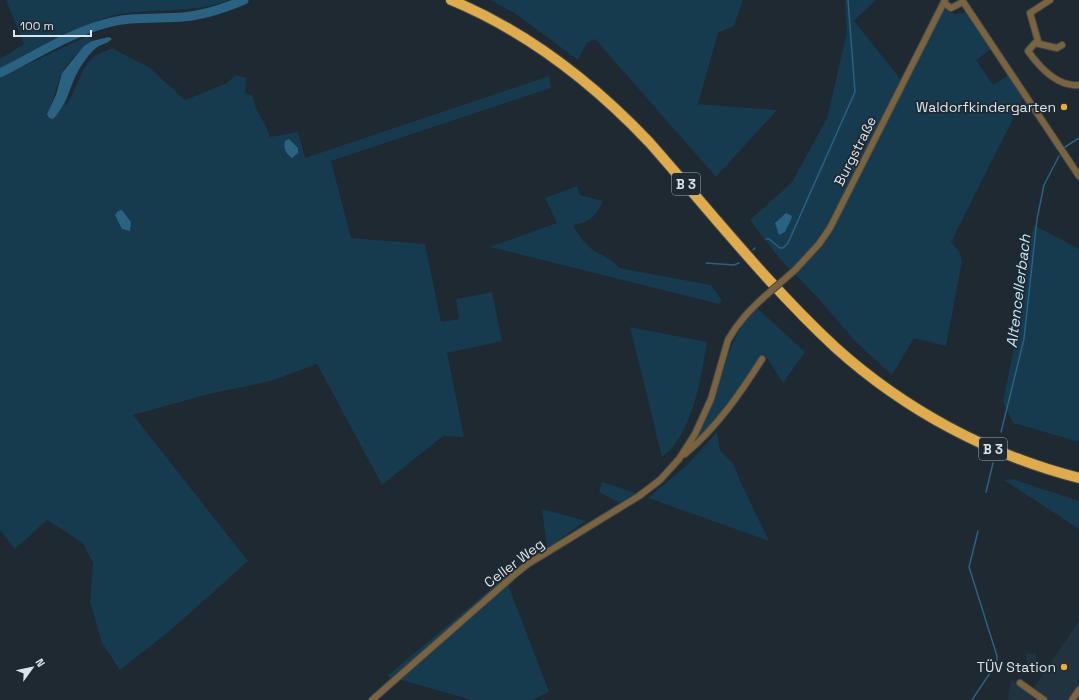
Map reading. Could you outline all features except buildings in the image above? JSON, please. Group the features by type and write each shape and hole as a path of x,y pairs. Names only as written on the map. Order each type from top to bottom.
{"highway":[{"name":"B 3","path":"452,0 506,26 549,54 606,100 649,142 803,316 836,348 881,385 952,430 1008,455 1079,478"},
{"path":"1068,475 1079,483"}],"street":[{"path":"1050,0 1030,13 1038,40 1028,51 1040,68 1068,86 1079,85"},
{"path":"945,2 951,8 963,1 1079,176"},
{"name":"Burgstraße","path":"764,297 795,270 819,244 830,228 945,2"},
{"path":"1035,43 1058,48 1062,45"},
{"name":"Celler Weg","path":"680,459 695,434 711,399 728,340 740,320 764,297"},
{"name":"Celler Weg","path":"372,700 528,564 647,490 660,480 680,459 704,438 726,413 762,359"},
{"path":"1020,683 1044,700"},
{"path":"1072,700 1079,690"}],"shaded area":[{"path":"6,0 229,0 201,8 144,11 112,16 53,40 0,69 0,59 24,44"},
{"path":"490,0 743,0 734,26 718,33 698,104 777,110 716,177 595,39 587,43 578,60 516,14"},
{"path":"845,0 876,0 854,21 906,86 943,9 955,14 968,12 993,48 976,60 993,85 1010,74 1022,92 1022,101 951,242 959,251 962,261 946,346 914,338 892,375 856,342 816,296 780,259 750,220 792,182 827,118 847,32"},
{"path":"88,36 92,41 75,56 64,69 47,114 58,114 70,99 84,69 92,58 112,48 150,68 185,100 225,84 236,75 246,78 245,93 253,96 258,112 270,137 298,132 305,158 549,76 551,88 331,161 351,238 425,244 441,322 459,319 456,299 492,292 502,341 447,353 464,437 443,436 382,485 317,364 271,381 209,394 133,415 248,561 172,629 120,670 102,643 90,602 93,563 83,543 47,520 15,549 0,530 0,77"},
{"path":"109,37 112,39 109,42 96,48 86,59 76,75 67,98 58,114 53,119 49,118 47,114 56,95 62,73 84,46 92,41"},
{"path":"289,139 298,148 298,153 292,158 288,155 284,144 285,141"},
{"path":"577,186 580,195 603,201 592,218 573,225 590,248 610,259 619,268 711,285 722,301 719,304 490,247 557,223 545,198"},
{"path":"122,210 131,222 130,231 122,229 115,215 118,211"},
{"path":"786,213 792,216 785,232 779,235 775,223"},
{"path":"1034,225 1079,249 1079,442 1013,423 1003,402 1021,312 1027,255"},
{"path":"757,308 805,352 783,383 765,355 724,411 690,448 713,404 734,340 747,319"},
{"path":"630,327 707,342 697,395 688,421 674,446 662,457"},
{"path":"717,432 720,451 734,465 740,481 769,541 648,498 687,465"},
{"path":"1012,479 1079,501 1079,529 1004,480"},
{"path":"602,482 636,493 619,503 599,492"},
{"path":"542,509 586,521 547,548"},
{"path":"505,577 549,692 532,700 472,700 387,676"},
{"path":"1079,621 1079,700 1008,700 1011,679 1030,693"},
{"path":"1036,653 1037,665 1027,666 1026,654"}],"waterway":[{"path":"0,73 77,33 114,21 199,15 244,0"},
{"path":"766,239 769,239 780,248 783,248 788,243 855,92 848,0"},
{"name":"Altencellerbach","path":"1065,147 1079,138"},
{"name":"Altencellerbach","path":"1001,432 1024,339 1037,219 1044,185 1059,156"},
{"path":"706,263 734,265 739,263"},
{"name":"Altencellerbach","path":"986,492 993,463"},
{"name":"Altencellerbach","path":"978,531 969,567 997,656 997,661"},
{"name":"Altencellerbach","path":"972,700 994,667"}],"place":[{"name":"Waldorfkindergarten","path":"1064,107"},
{"name":"TÜV Station","path":"1064,667"}]}
